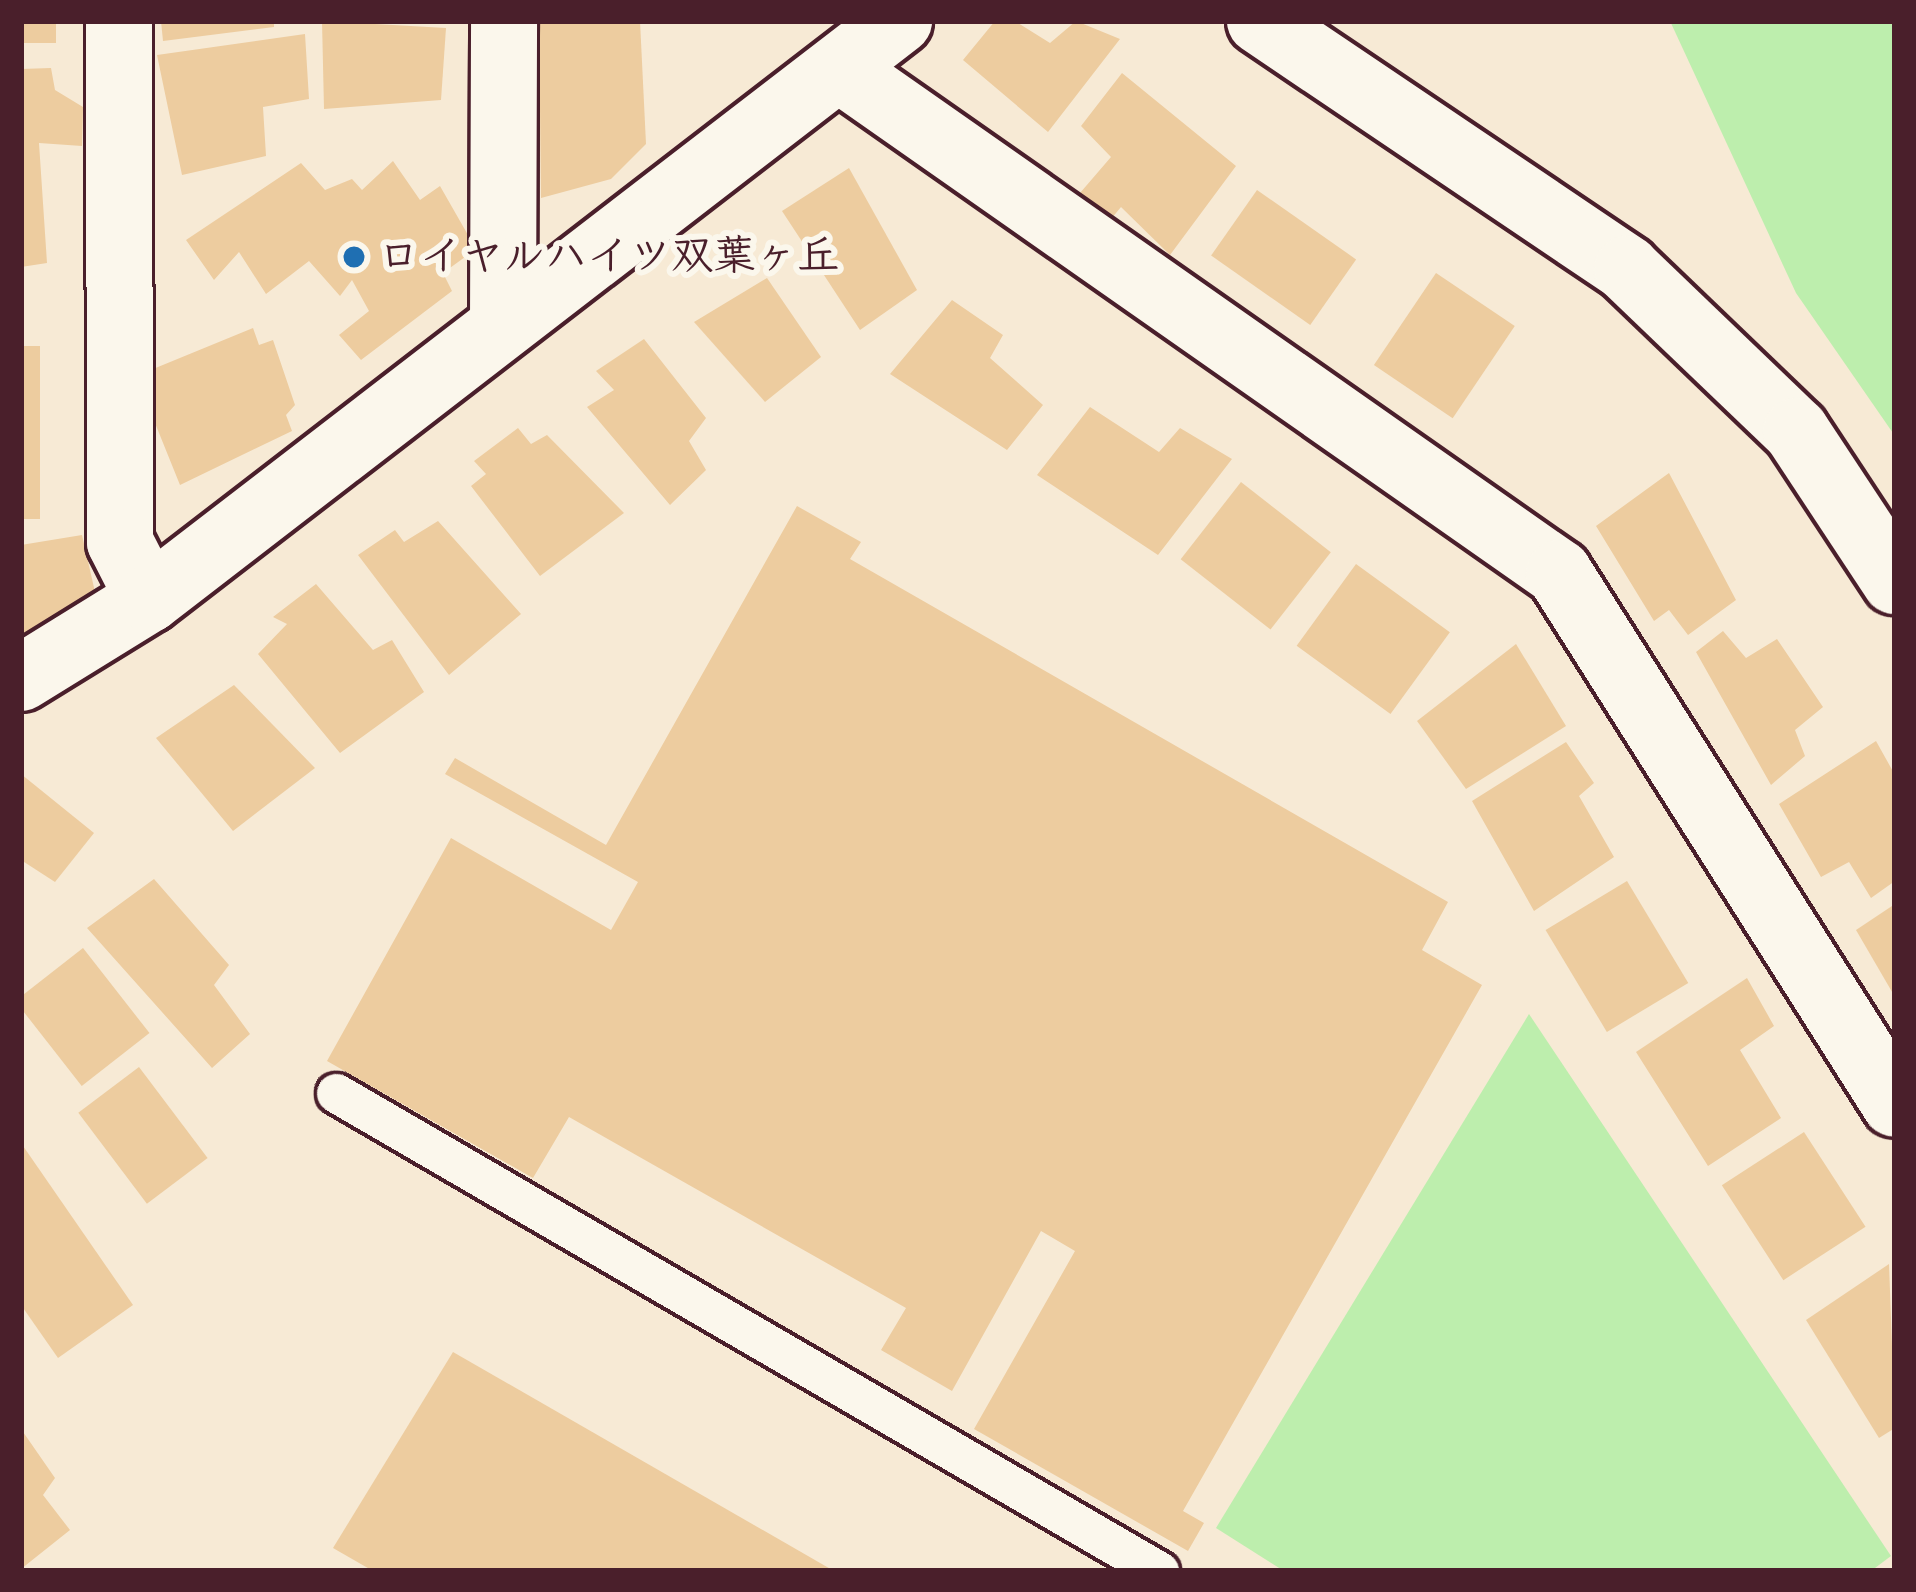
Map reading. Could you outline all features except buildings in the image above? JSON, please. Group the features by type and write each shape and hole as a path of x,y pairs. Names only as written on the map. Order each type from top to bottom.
{"street":[{"path":"119,21 120,542 149,599"},
{"path":"503,324 504,21"},
{"path":"21,678 149,599 899,21"},
{"path":"1260,21 1627,269 1796,431 1895,580"},
{"path":"841,70 1559,573 1895,1104"}],"lane":[{"path":"336,1093 1160,1571"}],"green space":[{"path":"1670,21 1895,21 1895,436 1796,293"},
{"path":"1529,1014 1891,1556 1871,1571 1284,1571 1216,1528"}],"place":[{"name":"ロイヤルハイツ双葉ヶ丘","path":"354,257"}]}
